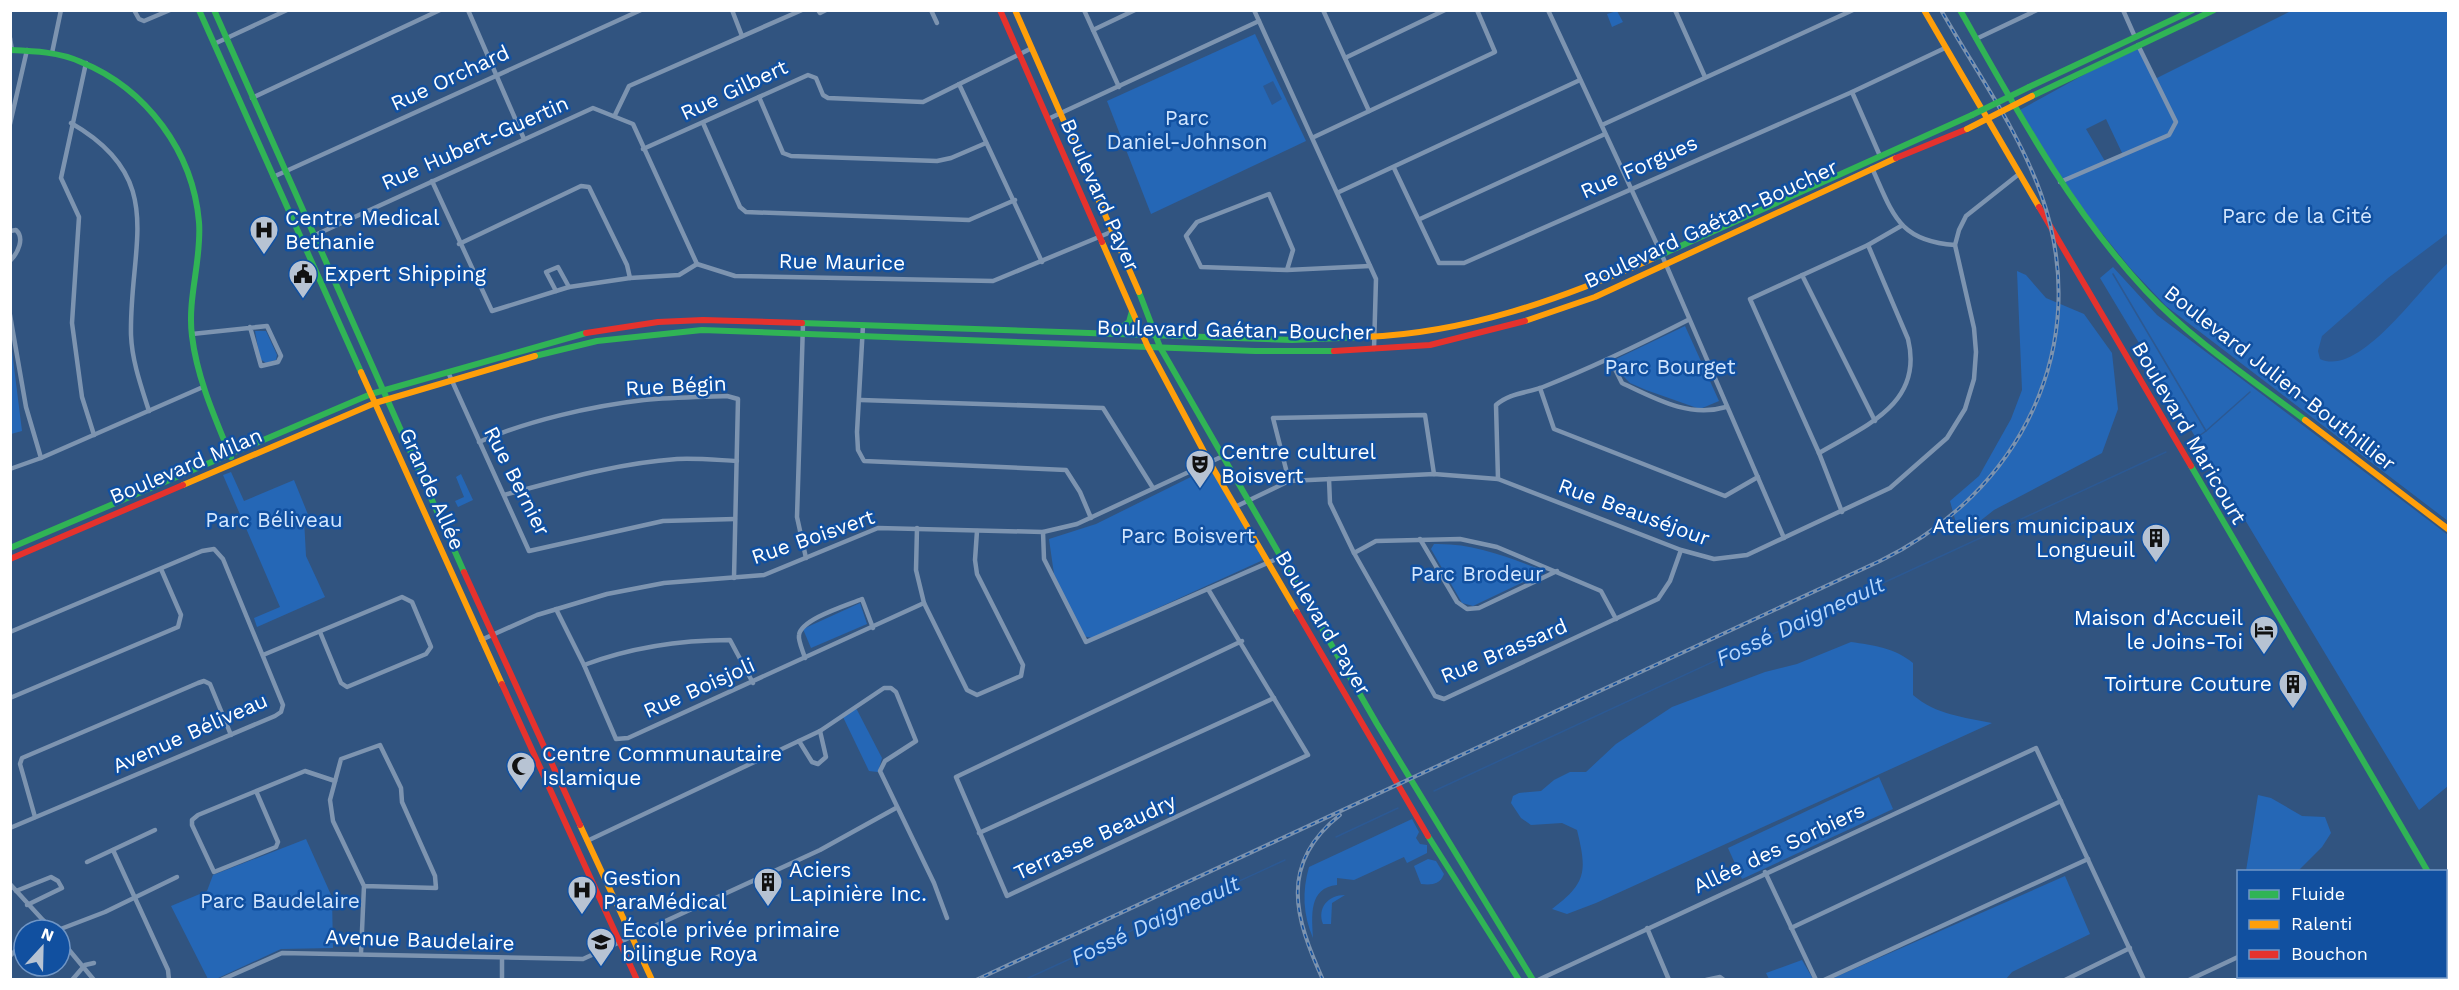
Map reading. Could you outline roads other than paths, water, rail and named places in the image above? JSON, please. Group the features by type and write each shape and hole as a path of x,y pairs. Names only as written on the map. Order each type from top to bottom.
{"main road":[{"name":"Grande Allée","path":"199,10 481,640 637,980"},
{"name":"Grande Allée","path":"213,10 492,635 652,980"},
{"name":"Boulevard Payer","path":"1000,10 1148,347 1179,406 1366,730 1442,858 1519,980"},
{"name":"Boulevard Payer","path":"1015,10 1156,333 1160,347 1279,558 1533,980"},
{"name":"Boulevard Maricourt","path":"1924,10 2425,870"},
{"name":"Boulevard Julien-Bouthillier","path":"1960,10 2060,182 2147,295 2181,325 2448,529"},
{"name":"Boulevard Gaétan-Boucher","path":"370,394 581,334 658,322 703,320 1019,331 1156,333 1292,340 1374,336 1480,321 1530,308 1583,290 1661,253 1930,135 2193,10"},
{"name":"Boulevard Gaétan-Boucher","path":"375,403 567,347 637,335 702,330 802,336 1255,351 1374,349 1430,345 1509,327 1594,297 1872,168 1933,144 2214,10"},
{"path":"11,50 52,53 86,63 121,82 146,104 170,134 187,167 195,195 199,226 192,299 192,334 203,387 234,463"},
{"path":"1112,333 1129,322 1132,311"},
{"path":"1018,342 1019,331"},
{"name":"Boulevard Milan","path":"10,548 370,394"},
{"path":"1179,406 1190,400"},
{"name":"Boulevard Milan","path":"10,559 375,403"},
{"path":"1366,730 1377,724"}],"street":[{"path":"52,53 61,10"},
{"path":"134,10 139,20 144,21 170,10"},
{"path":"214,44 287,10"},
{"path":"252,98 440,10"},
{"path":"468,10 524,139"},
{"name":"Rue Orchard","path":"273,177 641,10"},
{"path":"732,10 742,36"},
{"path":"432,181 459,244 492,311 568,287 630,278 679,275 697,264 633,124 615,115 629,86 802,10"},
{"path":"818,10 820,13 826,10"},
{"path":"931,10 937,23"},
{"path":"1084,10 1119,87"},
{"path":"1093,30 1135,10"},
{"path":"1254,10 1314,137 1376,279 1374,349"},
{"path":"1323,10 1369,111"},
{"path":"1345,58 1445,10"},
{"path":"1314,137 1496,52 1477,10"},
{"path":"1548,10 1661,253 1784,538"},
{"path":"1675,10 1705,77"},
{"path":"1602,125 1852,10"},
{"path":"2123,10 2135,37"},
{"path":"1976,39 2037,11"},
{"path":"1048,119 1259,21"},
{"path":"10,38 11,50"},
{"path":"2060,182 2169,135 2176,122 2138,45"},
{"name":"Rue Gilbert","path":"643,149 808,75 816,78 823,95 828,98 923,102 1020,56 1032,48"},
{"name":"Rue Forgues","path":"1394,168 1439,263 1464,263 1852,92 1945,48"},
{"path":"10,124 27,50"},
{"path":"86,63 71,123 61,178 76,208 80,225 72,323 82,397 94,435"},
{"path":"1338,192 1580,80"},
{"path":"959,84 1042,262"},
{"path":"1852,92 1880,156"},
{"path":"759,97 783,153 791,156 937,161 951,158 986,143"},
{"name":"Rue Hubert-Guertin","path":"314,236 593,108 615,115"},
{"path":"71,123 93,135 109,150 125,175 138,206 139,235 132,282 131,337 134,359 149,411"},
{"path":"703,123 740,207 746,212 969,220 1015,200"},
{"path":"1420,219 1605,134"},
{"path":"1872,168 1901,226 1930,243 1955,245 1966,216 2019,174"},
{"path":"459,244 581,186 589,187 627,266 630,278"},
{"path":"1287,270 1293,250 1269,194 1197,222 1186,236 1201,267 1287,270 1370,266"},
{"path":"1842,512 1819,453 1750,299 1868,245 1901,226"},
{"path":"10,231 16,230 20,237 18,249 10,261"},
{"name":"Rue Maurice","path":"697,264 735,276 993,282 1111,232"},
{"path":"1819,453 1875,421 1889,410 1908,382 1912,353 1868,245"},
{"name":"Rue Beauséjour","path":"1237,506 1289,481 1434,474 1498,479 1681,550 1714,559 1747,555 1890,488 1926,460 1947,438 1965,409 1974,380 1976,352 1974,328 1955,245"},
{"path":"555,291 546,272 558,267 568,287"},
{"path":"1802,275 1875,421"},
{"path":"10,315 26,407 41,458"},
{"path":"1498,479 1496,405 1503,398 1540,388 1610,359 1688,320"},
{"path":"803,324 796,517 806,558"},
{"path":"864,325 858,450 864,461 1066,470 1080,492 1091,518"},
{"path":"192,334 250,327 268,327 281,356 278,362 261,366 250,327"},
{"path":"1610,359 1622,383 1641,392 1688,411 1709,412 1726,407"},
{"name":"Rue Bernier","path":"448,372 529,551 663,521 735,519"},
{"path":"10,469 41,458 203,387"},
{"path":"1540,388 1554,429 1725,496 1758,477"},
{"name":"Rue Bégin","path":"478,442 579,412 645,400 727,396 738,399 734,579"},
{"path":"861,399 1103,408 1153,488"},
{"path":"1289,481 1273,418 1425,415 1434,474"},
{"name":"Rue Boisvert","path":"481,640 556,609 607,594 664,583 764,575 878,528 1043,531 1077,524 1221,457"},
{"path":"504,495 638,464 677,459 737,461"},
{"name":"Rue Brassard","path":"1329,479 1330,503 1354,553 1435,696 1444,699 1658,599 1670,581 1681,550"},
{"path":"917,528 916,570 924,603 968,690 977,695 1021,676 1023,665 977,574 975,560 977,531"},
{"path":"1043,531 1044,559 1086,642 1279,558"},
{"path":"1354,553 1376,541 1420,539 1460,539 1497,547 1601,591 1616,620"},
{"path":"1420,539 1457,602 1467,609 1479,608 1557,571"},
{"name":"Avenue Béliveau","path":"10,632 205,550 218,552 283,702 283,710 278,715 10,828"},
{"path":"10,698 178,627 181,615 161,569"},
{"path":"980,833 1274,698 1242,641 1208,589"},
{"path":"263,655 404,597 412,602 431,647 424,655 347,687 341,683 320,632"},
{"path":"805,658 799,636 802,627 818,618 862,599 873,628"},
{"name":"Rue Boisjoli","path":"556,609 584,665 616,739 628,738 753,683 924,603"},
{"path":"584,665 627,650 666,643 730,640 753,683"},
{"name":"Terrasse Beaudry","path":"1242,641 956,777 1007,896 1308,755 1274,698"},
{"path":"35,817 20,764 22,758 200,682 206,682 211,686 231,735"},
{"path":"588,841 820,731 884,688 896,692 916,741 885,761 880,771 934,883 947,918"},
{"path":"799,741 812,762 818,764 826,757 820,731"},
{"path":"361,953 364,886 333,820 330,800 341,759 374,745 380,745 435,876 436,888 364,886"},
{"name":"Allée des Sorbiers","path":"1538,980 1765,872 2036,748 2061,801"},
{"path":"256,791 278,842 276,848 214,872 192,820 198,815 256,791 305,771 335,781"},
{"path":"1791,928 2061,801 2144,980"},
{"name":"Avenue Baudelaire","path":"221,980 282,953 361,953 576,960 632,937 820,850 896,808"},
{"path":"87,862 155,830"},
{"path":"113,850 168,970 170,980"},
{"path":"1824,980 2088,859"},
{"path":"1765,872 1816,980"},
{"path":"16,891 51,877 58,881 62,888 27,905"},
{"path":"72,925 105,912 177,877"},
{"path":"10,884 41,918"},
{"path":"1647,928 1669,980"},
{"path":"2065,980 2130,948"},
{"path":"72,951 85,965 94,980"},
{"path":"2189,980 2237,957"},
{"path":"502,959 502,980"},
{"path":"72,980 85,965 94,963"},
{"path":"1706,980 1720,977 1724,980"}],"waterway":[{"name":"Fossé Daigneault","path":"2113,274 2206,431 2199,436"},
{"path":"2206,431 2250,392"},
{"name":"Fossé Daigneault","path":"1434,791 2166,452"},
{"name":"Fossé Daigneault","path":"1336,837 1398,808"},
{"name":"Fossé Daigneault","path":"1024,980 1285,860"}],"railway":[{"path":"976,980 1880,561 1929,532 1972,496 2007,455 2033,409 2051,359 2058,306 2055,251 2041,194 2020,146 1941,10"},
{"path":"1323,980 1305,935 1300,913 1298,893 1300,872 1307,853 1320,834 1340,815"}],"place":[{"name":"Centre Medical Bethanie","path":"264,256"},
{"name":"Expert Shipping","path":"303,300"},
{"name":"Centre culturel Boisvert","path":"1200,490"},
{"name":"Ateliers municipaux Longueuil","path":"2156,564"},
{"name":"Maison d'Accueil le Joins-Toi","path":"2264,656"},
{"name":"Toirture Couture","path":"2293,710"},
{"name":"Centre Communautaire Islamique","path":"521,792"},
{"name":"Aciers Lapinière Inc.","path":"768,908"},
{"name":"Gestion ParaMédical","path":"582,916"},
{"name":"École privée primaire bilingue Roya","path":"601,968"}],"park label":[{"name":"Parc Daniel-Johnson","path":"1187,130"},
{"name":"Parc de la Cité","path":"2297,216"},
{"name":"Parc Bourget","path":"1670,367"},
{"name":"Parc Béliveau","path":"274,520"},
{"name":"Parc Boisvert","path":"1188,536"},
{"name":"Parc Brodeur","path":"1477,574"},
{"name":"Parc Baudelaire","path":"280,901"}]}
